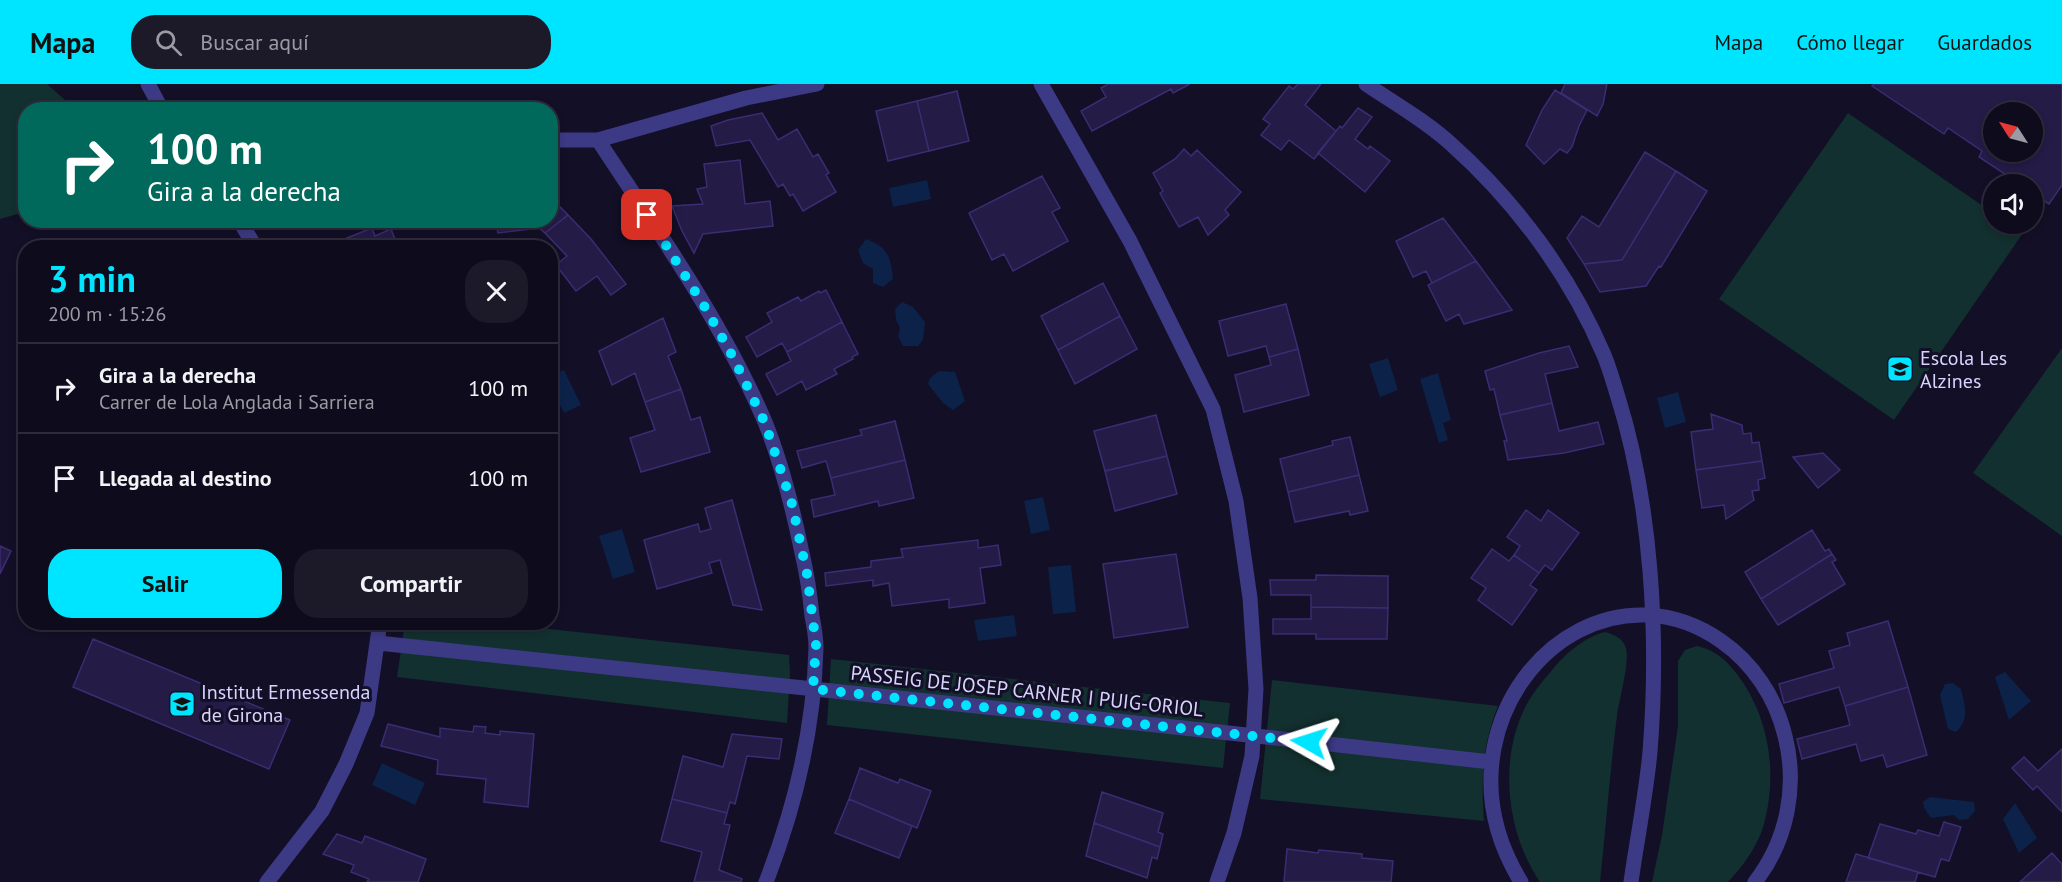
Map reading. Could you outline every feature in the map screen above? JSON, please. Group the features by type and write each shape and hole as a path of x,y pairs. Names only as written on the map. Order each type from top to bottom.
{"street":[{"path":"148,84 158,102"},
{"path":"558,140 598,140 746,98 817,84"},
{"path":"1041,84 1130,241 1213,409 1236,501 1250,598 1256,689 1252,756 1234,833 1216,882"},
{"path":"1366,84 1450,143 1499,192 1540,240 1572,292 1604,356 1624,416 1640,483 1650,585 1654,666 1649,754 1631,882"},
{"path":"598,140 706,309 733,357 765,423 792,504 807,574 816,645 813,689 803,766 783,837 766,882"},
{"path":"1521,882 1507,858 1497,829 1491,800 1491,762 1496,739 1513,697 1530,672 1551,650 1585,627 1621,615 1652,614 1666,615 1691,623 1729,647 1768,692 1781,719 1790,763 1788,807 1775,850 1755,882"},
{"path":"267,882 322,811 346,765 367,714 379,630"},
{"name":"PASSEIG DE JOSEP CARNER I PUIG-ORIOL","path":"378,643 1491,762"}],"green space":[{"path":"0,84 47,84 67,102 18,102 18,214 0,219"},
{"path":"1848,113 1983,206 1983,234 2022,234 1894,420 1719,299"},
{"path":"2062,348 2062,536 1973,473"},
{"path":"404,630 558,630 789,655 790,673 787,723 397,677"},
{"path":"1605,632 1620,639 1625,645 1627,654 1618,709 1600,882 1540,882 1520,843 1510,800 1509,778 1515,735 1528,702 1558,663 1583,642"},
{"path":"1697,646 1715,653 1729,664 1748,690 1757,708 1768,746 1770,785 1768,805 1764,824 1754,848 1728,882 1652,882 1662,835 1678,726 1678,661 1685,650"},
{"path":"831,659 1230,703 1223,768 827,725"},
{"path":"1272,680 1498,706 1484,762 1484,821 1260,799"}],"water":[{"path":"927,180 931,199 893,207 889,188"},
{"path":"866,239 884,249 889,259 893,279 883,287 873,283 873,269 863,263 858,250"},
{"path":"902,302 913,307 925,322 923,340 918,346 903,346 898,336 900,328 896,320 895,309"},
{"path":"1388,358 1398,390 1380,397 1369,364"},
{"path":"564,370 581,405 564,413 558,401 558,373"},
{"path":"939,371 955,372 965,401 953,410 943,403 928,384 930,378"},
{"path":"1438,373 1451,420 1443,423 1448,440 1439,443 1420,379"},
{"path":"1678,392 1686,422 1665,428 1657,398"},
{"path":"1043,497 1050,530 1031,534 1024,501"},
{"path":"622,529 635,572 613,579 599,536"},
{"path":"1071,565 1076,612 1053,614 1048,567"},
{"path":"1014,615 1017,636 978,641 974,620"},
{"path":"2005,672 2031,701 2009,720 1995,677"},
{"path":"1953,683 1961,689 1965,712 1963,722 1956,732 1948,729 1940,695 1945,684"},
{"path":"382,763 425,783 415,805 372,785"},
{"path":"1930,797 1974,802 1975,811 1968,819 1959,820 1954,815 1931,818 1923,802"},
{"path":"2015,803 2037,838 2019,853 2003,819"}],"building":[{"path":"1108,84 1190,84 1173,93 1171,89 1092,131 1081,111 1106,97 1101,88"},
{"path":"1298,84 1321,84 1305,105 1336,131 1314,159 1289,140 1281,150 1261,135 1270,124 1263,119 1289,86 1293,89"},
{"path":"1565,84 1607,84 1603,104 1597,116 1561,93"},
{"path":"1874,84 2062,84 2062,185 2049,204 2043,200 2043,174 2005,174 1987,162 2043,162 2043,102 1983,102 1983,160 1979,157 1982,151 1948,128 1944,134 1872,86"},
{"path":"1555,90 1587,110 1572,147 1567,153 1560,149 1544,164 1526,145 1542,110"},
{"path":"957,91 969,141 929,151 917,101"},
{"path":"917,101 929,151 888,161 876,111"},
{"path":"1358,108 1372,117 1355,139 1368,149 1370,146 1390,161 1365,192 1318,153"},
{"path":"762,113 778,140 797,129 813,157 818,154 829,173 826,175 836,192 803,211 793,194 790,196 783,184 778,187 750,140 716,146 711,126"},
{"path":"1184,149 1191,156 1197,150 1241,192 1225,210 1229,215 1208,235 1198,217 1179,227 1160,193 1163,191 1153,173 1175,159"},
{"path":"1645,152 1676,171 1622,260 1584,264 1567,238 1582,216 1599,227"},
{"path":"740,160 745,204 770,201 773,226 703,234 694,253 672,206 703,204 697,189 707,187 704,164"},
{"path":"1676,171 1707,191 1661,267 1659,266 1646,286 1600,292 1584,264 1622,260"},
{"path":"1042,176 1060,208 1052,212 1068,241 1013,271 1004,254 992,260 969,213"},
{"path":"558,205 568,215 558,223"},
{"path":"568,215 591,239 626,284 611,295 597,276 576,291 558,268 558,263 567,256 558,247 558,240 552,240 545,233 551,228 558,228 558,223"},
{"path":"1443,218 1476,261 1432,283 1426,271 1413,277 1396,241"},
{"path":"372,228 375,236 391,229 395,240 342,240"},
{"path":"497,228 539,228 498,233"},
{"path":"539,228 551,228 545,233"},
{"path":"1476,261 1512,310 1464,324 1459,314 1446,321 1428,285"},
{"path":"1103,283 1120,316 1058,350 1041,316"},
{"path":"826,290 842,322 787,352 782,343 757,357 746,337 772,322 767,313 798,297 801,301 819,291 820,293"},
{"path":"1286,304 1298,349 1269,357 1266,346 1228,356 1219,321"},
{"path":"1120,316 1137,349 1075,384 1058,350"},
{"path":"663,318 676,352 668,356 681,389 645,402 635,373 612,385 599,351"},
{"path":"842,322 858,354 834,369 837,374 806,390 802,381 777,395 766,374 791,361 787,352"},
{"path":"1569,346 1578,367 1545,374 1552,403 1500,415 1494,389 1490,390 1485,371 1539,353"},
{"path":"1298,349 1309,395 1244,412 1235,375 1271,365 1269,357"},
{"path":"681,389 691,420 700,417 710,452 641,472 630,438 655,430 645,402"},
{"path":"1552,403 1559,431 1598,422 1604,444 1564,453 1508,460 1504,441 1507,441 1500,415"},
{"path":"1711,414 1742,425 1743,434 1751,433 1752,443 1759,442 1762,461 1696,470 1691,432 1713,429"},
{"path":"1156,415 1167,456 1105,471 1094,431"},
{"path":"895,421 905,460 831,478 826,461 802,468 797,451 862,435 860,430"},
{"path":"1350,437 1359,475 1288,492 1280,459 1333,445 1332,441"},
{"path":"1823,453 1840,470 1818,488 1793,457"},
{"path":"1167,456 1177,494 1115,511 1105,471"},
{"path":"905,460 914,498 879,506 878,501 814,517 811,500 835,495 831,478"},
{"path":"1762,461 1765,478 1758,480 1759,490 1752,491 1754,500 1726,519 1724,505 1702,508 1696,470"},
{"path":"1359,475 1368,511 1350,515 1349,511 1295,522 1288,492"},
{"path":"732,500 762,610 733,605 720,560 709,563 712,573 657,589 644,540 698,524 700,532 711,529 705,508"},
{"path":"1526,510 1541,521 1548,510 1579,533 1552,570 1545,565 1539,573 1514,555 1520,546 1507,537"},
{"path":"1812,530 1825,551 1829,549 1832,554 1761,599 1745,572"},
{"path":"978,540 978,548 998,545 1001,565 980,568 985,603 949,608 949,599 892,606 889,583 873,586 873,580 826,586 825,573 871,567 871,561 903,557 901,549"},
{"path":"0,546 11,551 0,574"},
{"path":"1492,549 1509,561 1514,555 1539,573 1530,585 1537,590 1512,625 1478,600 1486,588 1471,578"},
{"path":"1176,554 1188,627 1114,638 1103,564"},
{"path":"1832,554 1836,560 1832,562 1845,584 1778,625 1761,599"},
{"path":"1316,575 1388,576 1388,608 1311,607 1311,595 1271,595 1270,580 1316,580"},
{"path":"1311,607 1388,608 1387,639 1316,639 1316,634 1273,634 1273,619 1311,619"},
{"path":"1888,621 1908,687 1845,706 1839,687 1784,703 1779,684 1834,668 1829,651 1850,645 1847,633"},
{"name":"Institut Ermessenda de Girona","path":"93,639 290,720 269,769 73,687"},
{"path":"1908,687 1927,755 1887,767 1883,755 1861,761 1856,744 1802,759 1797,739 1850,725 1845,706"},
{"path":"388,724 440,737 440,728 473,732 474,726 486,727 485,733 500,735 500,731 534,734 528,807 484,802 486,779 437,774 438,760 381,746"},
{"path":"732,734 782,739 779,759 747,756 735,804 730,802 727,813 672,799 683,756 723,767"},
{"path":"2062,749 2062,812 2037,786 2033,790 2012,768 2024,757 2038,771"},
{"path":"860,768 898,783 900,779 931,791 917,828 849,799"},
{"path":"1102,792 1163,813 1158,832 1163,834 1160,847 1094,823"},
{"path":"672,799 727,813 724,824 730,825 719,870 742,879 741,882 694,882 702,852 661,841"},
{"path":"849,799 912,826 899,858 835,833"},
{"path":"1944,822 1961,827 1949,861 1941,859 1935,877 1868,858 1880,824 1916,834 1918,830 1939,836"},
{"path":"1094,823 1160,847 1157,859 1152,857 1147,878 1086,856"},
{"path":"337,834 362,843 365,836 426,859 418,882 367,882 369,879 351,872 354,865 323,854"},
{"path":"1287,849 1318,853 1319,850 1362,854 1362,858 1393,861 1391,882 1284,882"},
{"path":"2052,853 2062,864 2062,882 2020,882"},
{"path":"1856,854 1918,872 1915,882 1846,882"}],"place":[{"name":"Escola Les Alzines","path":"1900,369"},
{"name":"Institut Ermessenda de Girona","path":"182,704"}],"route":[{"path":"647,215 706,309 733,357 765,423 792,504 807,574 816,645 813,689 1309,742"}]}
